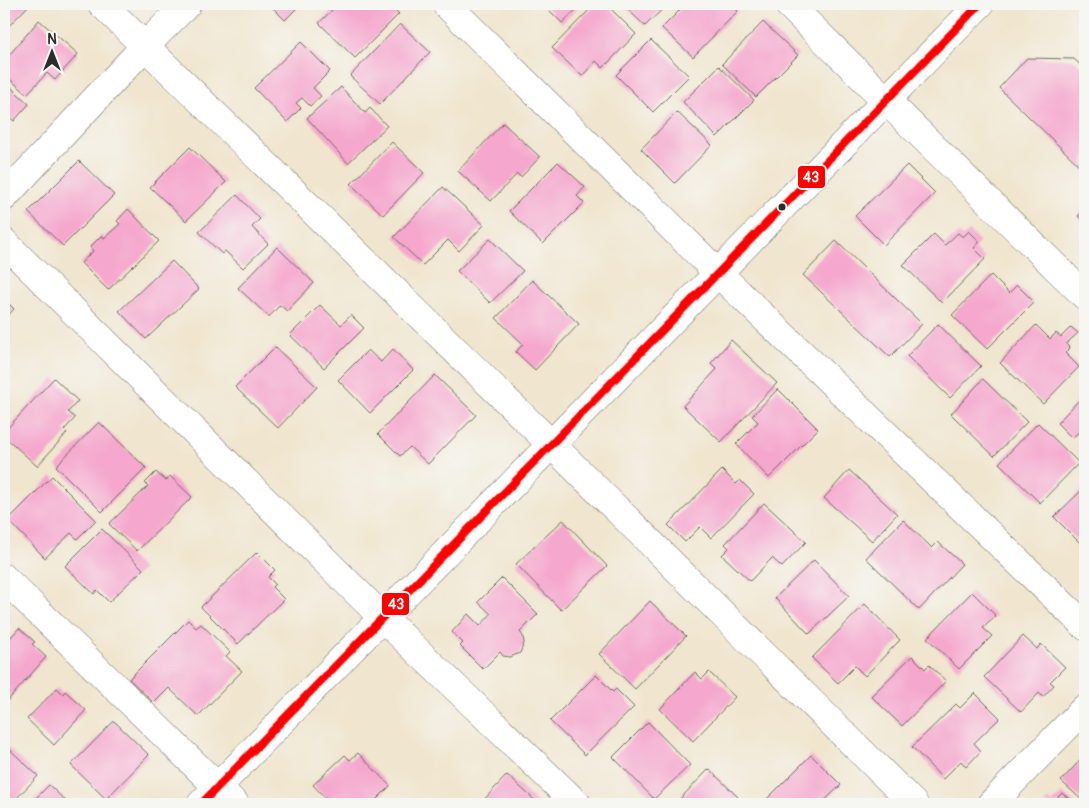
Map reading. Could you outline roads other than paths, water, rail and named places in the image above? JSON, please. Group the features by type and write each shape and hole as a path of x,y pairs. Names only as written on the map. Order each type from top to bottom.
{"street":[{"path":"102,4 551,444 914,804"},
{"path":"4,197 145,46 187,4"},
{"path":"446,4 718,273 1085,626"},
{"path":"788,4 1085,296"},
{"path":"4,578 218,799 383,618 980,4"},
{"path":"4,242 383,618 577,804"},
{"path":"990,804 1085,708"}]}
